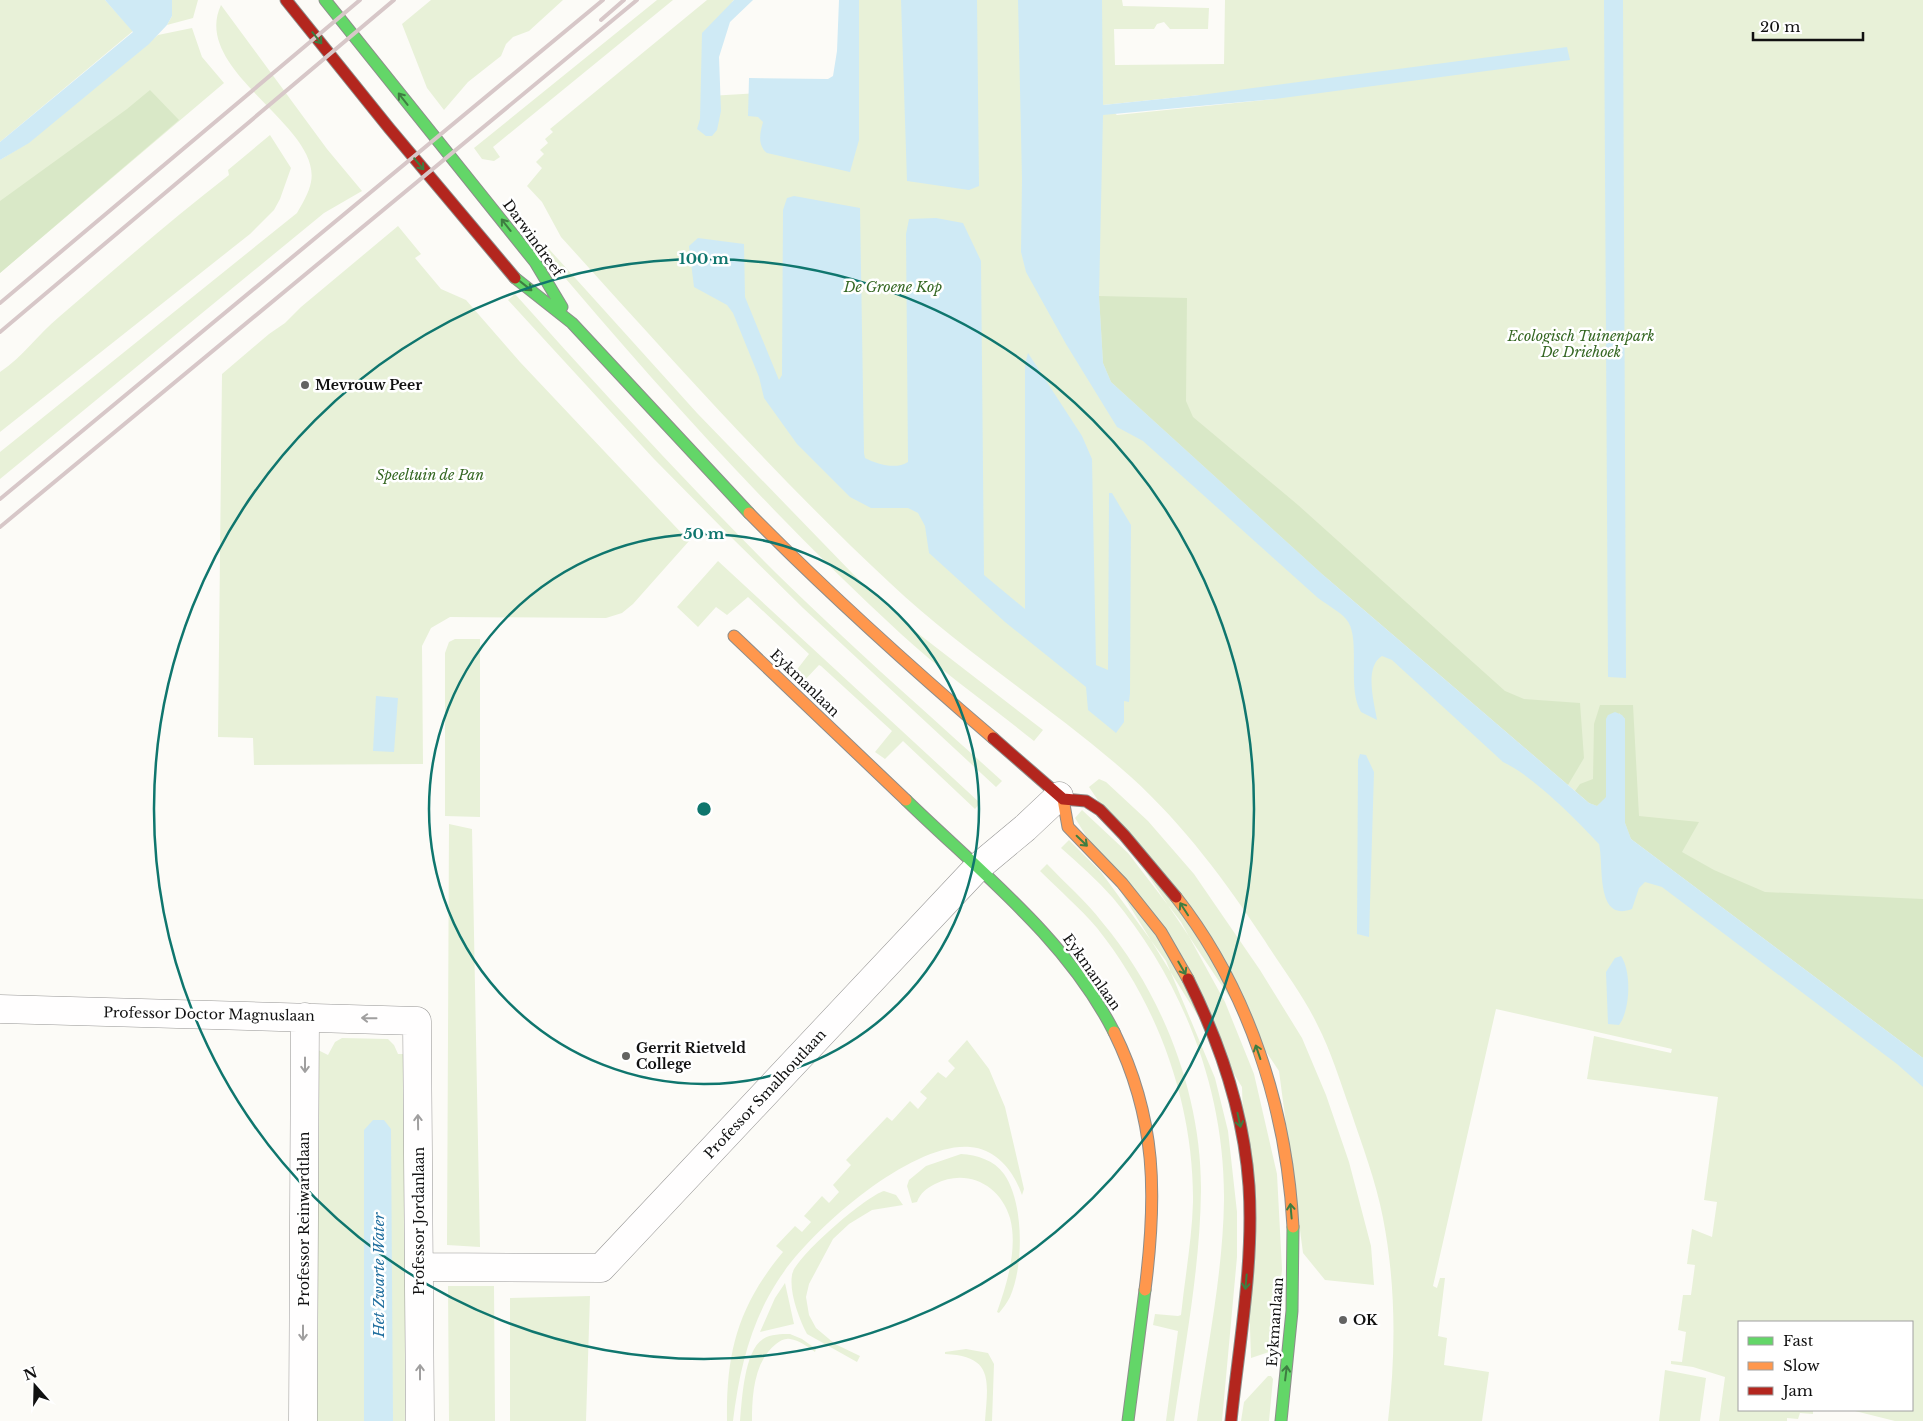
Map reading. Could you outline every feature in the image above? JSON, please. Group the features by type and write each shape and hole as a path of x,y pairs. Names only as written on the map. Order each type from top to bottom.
{"main road":[{"path":"286,0 388,128 513,276 572,323 731,496 807,572 887,647 1061,797 1068,827 1116,877 1161,932 1189,981 1222,1063 1239,1118 1249,1186 1248,1258 1231,1421"},
{"name":"Darwindreef","path":"325,0 535,262 572,323"},
{"name":"Eykmanlaan","path":"734,636 1054,942 1105,1015 1130,1063 1144,1112 1151,1150 1151,1242 1128,1421"},
{"name":"Eykmanlaan","path":"1061,797 1091,803 1130,841 1170,888 1220,964 1250,1030 1276,1105 1288,1171 1294,1243 1292,1328 1281,1421"}],"street":[{"name":"Professor Smalhoutlaan","path":"420,1267 601,1268 977,868 1061,797"},
{"name":"Professor Doctor Magnuslaan","path":"0,1009 305,1016 417,1021"},
{"name":"Professor Reinwardtlaan","path":"302,1421 305,1016"},
{"name":"Professor Jordanlaan","path":"417,1021 420,1421"}],"green space":[{"path":"0,0 105,0 133,31 0,142"},
{"path":"172,0 198,0 193,18 167,25 172,16"},
{"path":"431,0 563,0 529,31 513,37 506,44 501,56 468,82 444,110 427,88 402,24"},
{"path":"657,0 673,0 493,147 500,157 494,161 482,159 474,148"},
{"path":"707,0 734,0 709,96 843,88 847,0 1122,0 1123,6 1209,8 1208,29 1170,29 1164,22 1157,24 1154,29 1114,29 1115,65 1224,64 1225,0 1923,0 1923,1058 1631,839 1322,574 1525,764 1923,1073 1923,1421 1895,1421 1855,1411 1913,1411 1913,1321 1738,1321 1738,1411 1813,1411 1813,1414 1800,1413 1798,1419 1787,1418 1787,1421 1719,1421 1725,1377 1693,1367 1671,1364 1671,1361 1682,1362 1686,1332 1678,1330 1683,1295 1691,1295 1695,1265 1687,1264 1692,1229 1712,1237 1717,1202 1704,1200 1718,1097 1587,1079 1594,1036 1671,1053 1672,1049 1496,1009 1433,1286 1437,1288 1440,1278 1445,1278 1438,1336 1447,1338 1444,1365 1489,1372 1482,1421 1388,1421 1391,1396 1393,1319 1390,1268 1383,1218 1377,1190 1335,1066 1322,1034 1299,992 1219,876 1186,834 1150,795 1102,752 948,634 890,583 763,457 561,237 542,202 527,186 542,168 536,162 544,154 540,150 548,143 545,139 553,132 550,129","holes":["1200,95 1275,99 1117,115 1103,105"]},
{"path":"221,5 327,149 362,191 324,213 0,479 0,452 297,213 307,194 311,182 309,161 297,140 239,75 224,52 216,29"},
{"path":"192,28 202,57 224,83 0,273 0,160 29,142 158,35"},
{"path":"150,90 179,120 0,273 0,201 127,109"},
{"path":"270,135 291,168 274,210 250,234 0,432 0,372 59,317 164,227 229,175 228,170"},
{"name":"Speeltuin de Pan","path":"398,226 421,254 415,258 441,289 466,300 520,362 689,541 633,604 622,613 606,618 450,617 431,628 422,646 423,764 254,765 253,738 218,737 222,374 269,334 285,323 301,307"},
{"path":"549,249 697,413 853,574 911,628 1043,730 1034,741 901,634 761,497 672,401 544,253"},
{"path":"515,294 709,505 804,600 1002,781 996,787 803,608 654,459 508,300"},
{"path":"1099,296 1187,298 1186,401 1193,417 1298,505 1505,691 1524,699 1580,703 1584,758 1568,785 1322,574 1111,382 1103,363"},
{"path":"718,561 980,803 975,809 903,741 885,759 875,752 892,731 821,666 819,665 802,683 792,676 809,654 748,597 727,615 716,607 698,627 677,607"},
{"path":"455,639 480,639 480,817 445,816 445,653 449,642"},
{"path":"1600,705 1633,705 1639,816 1699,822 1682,852 1714,870 1765,892 1923,899 1923,1058 1631,839 1625,823 1625,719 1619,713 1606,798 1597,806 1589,803 1575,791 1580,784 1593,779 1594,724"},
{"path":"1099,779 1106,782 1148,821 1194,874 1260,970 1302,1038 1326,1095 1349,1162 1371,1246 1374,1285 1325,1280 1303,1253 1279,1071 1089,787"},
{"path":"1082,810 1128,853 1181,922 1225,1002 1254,1074 1277,1174 1282,1269 1275,1350 1251,1358 1242,1087 1075,818"},
{"path":"449,824 472,829 480,1247 447,1245"},
{"path":"1069,840 1101,872 1166,961 1215,1078 1228,1131 1237,1212 1237,1257 1222,1421 1197,1421 1218,1283 1224,1200 1217,1118 1208,1078 1195,1039 1179,1001 1160,965 1138,931 1113,898 1061,848"},
{"path":"1047,864 1096,914 1124,950 1143,981 1175,1048 1195,1119 1200,1155 1201,1191 1198,1249 1174,1421 1166,1421 1178,1331 1153,1325 1155,1314 1181,1315 1190,1244 1193,1202 1192,1165 1179,1092 1168,1057 1138,989 1119,958 1097,928 1040,871"},
{"path":"342,1038 388,1039 394,1045 398,1054 407,1054 405,1421 311,1421 314,1048 328,1055 335,1042"},
{"path":"967,1040 989,1069 1005,1107 1024,1189 1022,1195 1019,1186 1003,1163 988,1152 970,1147 946,1149 919,1159 890,1175 862,1194 835,1216 811,1240 791,1262 777,1282 753,1332 742,1367 733,1421 727,1421 727,1396 732,1351 745,1311 755,1291 783,1252 776,1246 795,1226 802,1232 811,1222 804,1216 822,1196 829,1203 839,1192 833,1185 851,1165 846,1160 887,1117 892,1121 910,1101 918,1109 927,1098 920,1092 938,1072 946,1078 955,1068 948,1061"},
{"path":"961,1154 979,1157 1000,1169 1011,1186 1015,1201 1020,1234 1018,1269 1010,1297 999,1313 997,1312 1008,1278 1013,1241 1010,1218 998,1196 980,1182 958,1178 947,1179 935,1184 924,1191 917,1202 912,1203 907,1186 909,1180 926,1166"},
{"path":"884,1191 896,1195 903,1205 872,1210 849,1224 833,1239 809,1284 806,1297 809,1315 816,1328 835,1344 860,1356 857,1362 807,1334 793,1297 792,1275 805,1255 832,1228 862,1204"},
{"path":"785,1283 794,1324 760,1332 775,1298"},
{"path":"448,1286 494,1286 495,1421 449,1421"},
{"path":"590,1296 586,1421 510,1421 510,1298"},
{"path":"790,1334 802,1339 816,1349 815,1352 793,1340 784,1339 776,1344 769,1351 759,1369 754,1390 752,1421 740,1421 745,1377 752,1354 757,1345 769,1336"},
{"path":"966,1349 988,1353 994,1364 992,1421 985,1421 987,1383 980,1366 972,1360 961,1356 945,1354 945,1352"},
{"path":"1665,1370 1706,1378 1700,1421 1659,1421"},
{"path":"1268,1376 1271,1376 1273,1379 1269,1421 1241,1421 1244,1402"}],"water":[{"path":"105,0 172,0 172,16 167,25 149,44 29,143 0,160 0,142 133,32"},
{"path":"734,0 753,0 730,22 719,57 721,111 717,130 712,136 706,136 697,129 700,119 702,33"},
{"path":"839,0 859,0 859,140 850,172 767,153 761,143 760,135 763,122 758,117 748,116 749,78 828,79 833,76 837,51"},
{"path":"901,0 977,0 979,186 969,190 907,181"},
{"path":"1018,0 1102,0 1103,105 1200,95 1567,47 1570,60 1275,99 1103,115 1099,296 1103,363 1111,382 1322,574 1589,803 1597,806 1606,797 1606,719 1608,715 1615,712 1622,715 1625,719 1625,823 1631,839 1923,1058 1923,1087 1897,1064 1662,887 1645,882 1639,888 1632,909 1620,911 1612,908 1607,900 1604,889 1599,844 1554,799 1515,768 1503,762 1392,660 1382,656 1376,661 1373,668 1372,685 1377,720 1361,712 1355,689 1353,638 1351,627 1346,619 1318,598 1143,441 1117,427 1066,344 1026,272 1021,252 1022,179"},
{"path":"1604,0 1623,0 1626,678 1608,677"},
{"path":"794,196 860,208 864,453 865,458 892,466 908,462 906,234 909,219 936,218 963,223 981,261 984,575 1025,609 1025,364 1028,353 1082,436 1092,459 1096,665 1108,670 1109,493 1112,493 1131,525 1130,693 1129,702 1124,701 1124,722 1116,733 1088,710 1086,687 1005,622 929,553 925,526 918,513 908,508 871,508 850,497 797,444 764,398 759,377 733,313 727,305 694,287 689,246 698,238 744,244 745,297 779,380 782,375 783,210 787,198"},
{"path":"376,696 398,698 394,752 373,751"},
{"path":"1360,754 1366,755 1374,772 1369,937 1357,934 1358,760"},
{"path":"1621,956 1625,963 1628,981 1626,1011 1619,1025 1608,1024 1606,972 1615,958"},
{"name":"Het Zwarte Water","path":"373,1120 384,1120 391,1129 393,1421 364,1421 364,1130"}],"railway":[{"path":"0,303 360,0"},
{"path":"0,332 394,0"},
{"path":"0,499 603,0"},
{"path":"601,20 624,0"},
{"path":"0,527 637,0"}],"traffic: fast":[{"path":"325,0 535,262 562,307"},
{"path":"515,278 572,323 749,513"},
{"path":"906,800 1020,908 1047,937 1095,998 1114,1032"},
{"path":"1281,1421 1292,1311 1293,1227"},
{"path":"1128,1421 1145,1290"}],"traffic: slow":[{"path":"749,513 869,628 993,738"},
{"path":"734,636 906,800"},
{"path":"1063,799 1068,827 1122,883 1161,932 1188,979"},
{"path":"1176,897 1202,933 1224,971 1244,1011 1260,1053 1273,1096 1282,1139 1293,1227"},
{"path":"1114,1032 1139,1096 1150,1158 1151,1222 1145,1290"}],"traffic: jam":[{"path":"286,0 389,128 515,278"},
{"path":"993,738 1063,799 1086,801 1100,810 1124,835 1176,897"},
{"path":"1188,979 1200,1003 1229,1080 1242,1133 1249,1186 1248,1274 1231,1421"}],"place":[{"name":"Mevrouw Peer","path":"305,385"},
{"name":"Gerrit Rietveld College","path":"626,1056"},
{"name":"OK","path":"1343,1320"}],"park label":[{"name":"De Groene Kop","path":"893,287"},
{"name":"Ecologisch Tuinenpark De Driehoek","path":"1581,344"}]}
